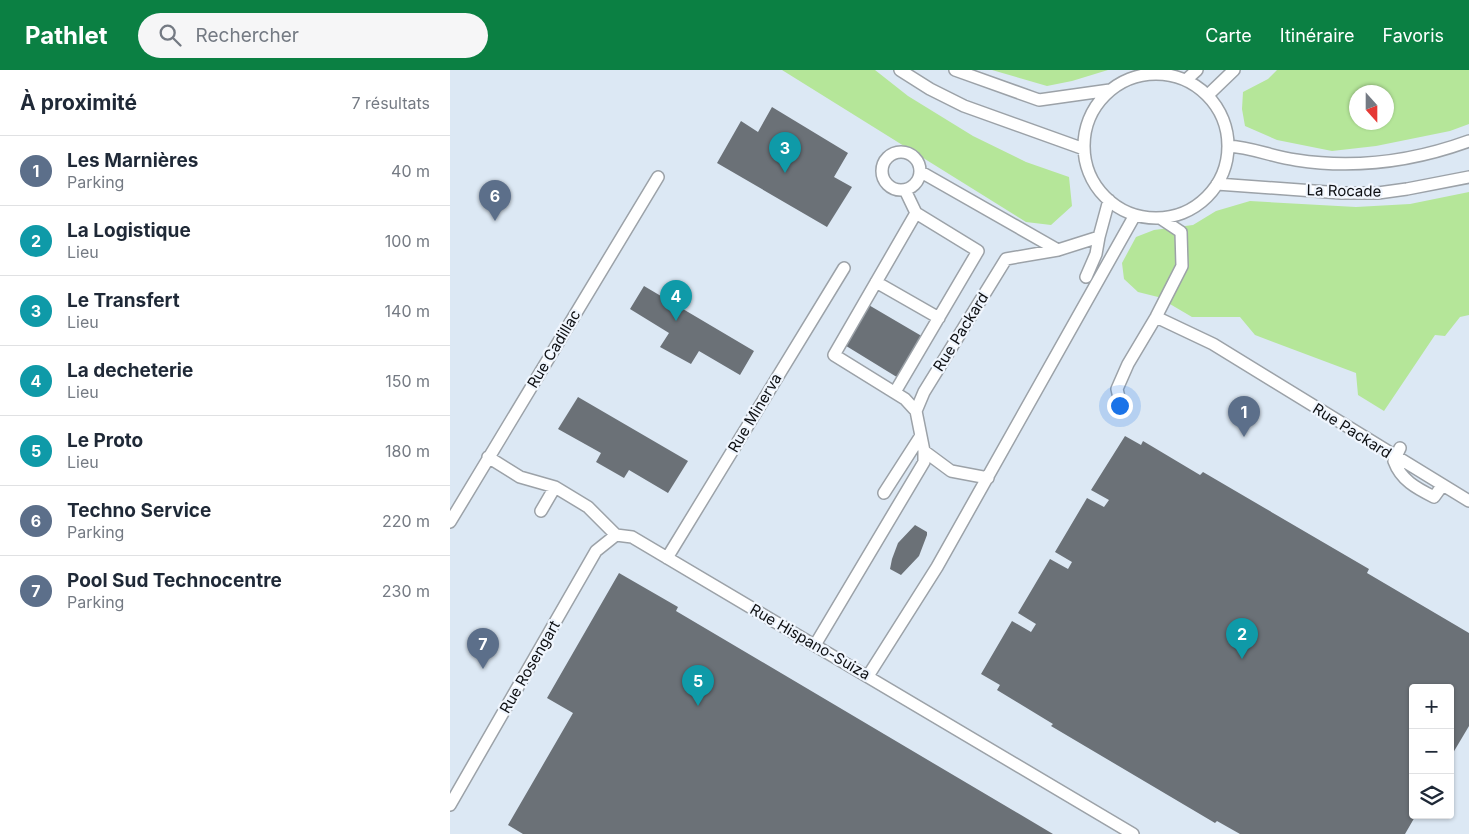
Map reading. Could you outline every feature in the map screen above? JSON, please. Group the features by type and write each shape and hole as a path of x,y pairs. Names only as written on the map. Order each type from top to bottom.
{"lane":[{"path":"900,70 964,106 1084,149"},
{"path":"955,70 1039,100 1110,90 1139,75 1171,75 1186,80 1208,95 1223,118 1228,146 1226,166 1217,184 1204,200 1187,211 1160,218 1135,215 1109,200 1091,177 1087,168 1084,149 1086,127 1096,106 1110,90"},
{"path":"1186,80 1197,70"},
{"path":"1208,95 1234,70"},
{"name":"La Rocade","path":"1228,146 1243,146 1295,160 1334,163 1412,158 1469,141"},
{"path":"921,172 914,186 905,190 895,189 885,181 882,171 887,159 898,152 911,154 916,159 921,172 1058,250"},
{"name":"Rue Cadillac","path":"450,522 658,177"},
{"name":"La Rocade","path":"1217,184 1341,193 1378,193 1469,177"},
{"path":"895,392 978,251 916,213 905,190"},
{"path":"1086,277 1096,254 1109,200"},
{"path":"815,645 924,462 924,451 916,411 895,392 834,355 916,213"},
{"path":"868,676 937,567 1135,215"},
{"path":"1120,402 1116,389 1128,364 1156,318 1182,266 1182,232 1160,218"},
{"name":"Rue Packard","path":"916,411 924,392 1006,259 1058,250 1099,237"},
{"name":"Rue Minerva","path":"667,558 844,268"},
{"path":"876,282 939,318"},
{"name":"Rue Packard","path":"1156,318 1212,344 1398,453 1442,486 1469,501"},
{"path":"884,492 920,437"},
{"path":"924,451 950,471 988,478"},
{"path":"1398,453 1394,461 1399,474 1415,487 1434,499 1442,486"},
{"name":"Rue Hispano-Suiza","path":"488,457 520,477 555,487 588,507 616,534 632,537 1134,834"},
{"path":"540,511 555,487"},
{"name":"Rue Rosengart","path":"450,805 596,551 616,534"}],"shaded area":[{"path":"450,70 1469,70 1469,834 450,834"}],"green space":[{"path":"782,70 875,70 908,96 973,136 1026,162 1069,177 1072,206 1051,225 1026,222"},
{"path":"992,70 1108,70 1072,81 1047,86"},
{"path":"1277,70 1469,70 1469,124 1450,131 1376,146 1332,151 1277,140 1245,126 1242,109 1243,92 1268,79"},
{"path":"1469,192 1469,315 1460,317 1445,336 1435,335 1384,411 1358,395 1356,373 1255,335 1240,317 1192,317 1158,297 1138,292 1124,279 1122,263 1136,237 1154,230 1193,225 1216,211 1250,201 1356,207 1410,204"}],"building":[{"path":"772,107 848,153 834,177 852,187 827,227 717,163 741,121 758,132"},
{"path":"644,286 754,351 740,375 699,351 691,364 660,347 669,333 630,309"},
{"path":"867,304 925,338 900,379 843,344"},
{"path":"578,397 688,461 668,493 629,470 624,478 596,462 601,453 558,429"},
{"path":"1125,436 1141,445 1143,441 1200,475 1203,472 1369,569 1367,573 1469,633 1469,726 1454,751 1454,684 1409,684 1409,819 1414,819 1405,834 1240,834 1217,821 1215,823 1051,726 1053,724 997,690 1000,685 981,674 1012,621 1031,632 1036,624 1018,613 1050,559 1068,569 1072,562 1055,552 1087,498 1104,507 1109,500 1091,490"},
{"path":"915,525 927,532 927,535 919,556 901,575 890,569 892,559 898,543"},
{"path":"619,573 678,607 676,611 1053,834 523,834 508,825 573,713 547,698"}],"place":[{"name":"Le Transfert","path":"785,173"},
{"name":"Techno Service","path":"495,221"},
{"name":"La decheterie","path":"676,321"},
{"name":"Les Marnières","path":"1244,437"},
{"name":"La Logistique","path":"1242,659"},
{"name":"Pool Sud Technocentre","path":"483,669"},
{"name":"Le Proto","path":"698,706"}]}
